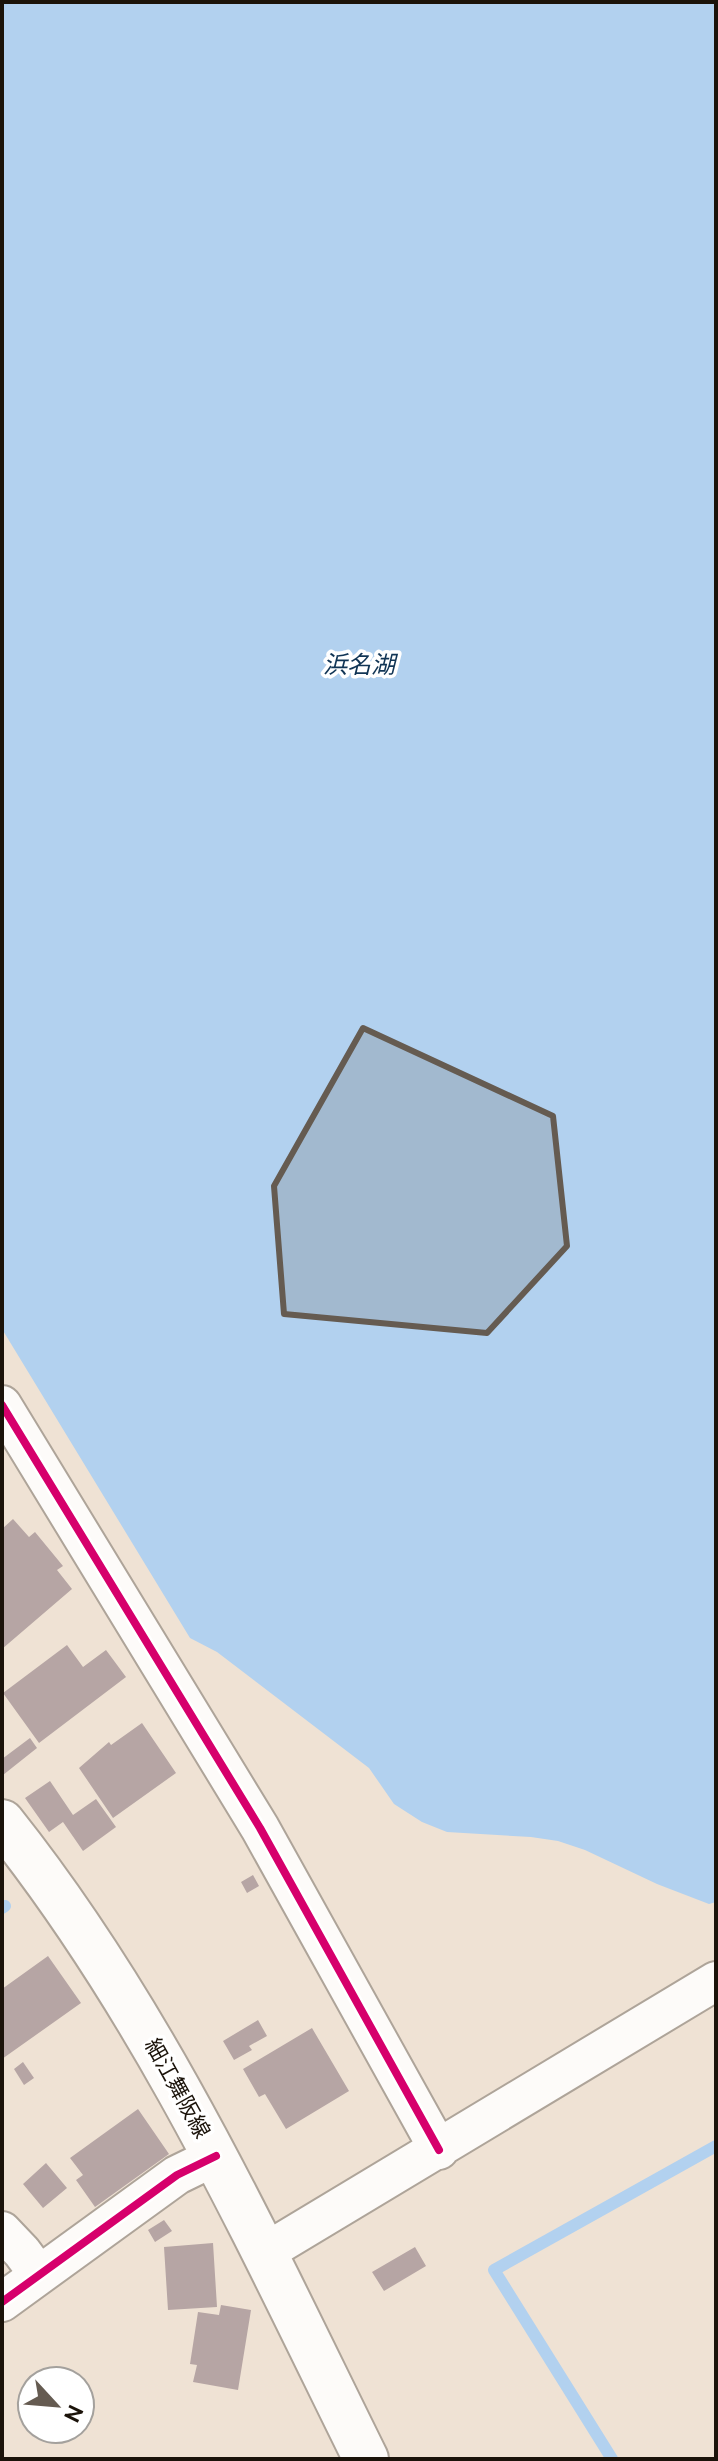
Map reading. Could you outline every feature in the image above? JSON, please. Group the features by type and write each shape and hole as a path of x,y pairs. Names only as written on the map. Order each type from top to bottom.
{"main road":[{"name":"細江舞阪線","path":"2,1822 63,1902 142,2023 216,2156 366,2459"}],"street":[{"path":"2,1405 260,1828 439,2150"},
{"path":"264,2253 716,1981"},
{"path":"2,2302 177,2175 216,2156"},
{"path":"2,2231 39,2275"}],"highlighted area":[{"path":"363,1028 553,1116 567,1246 487,1333 284,1314 274,1186"}],"water":[{"name":"浜名湖","path":"2,2 716,2 716,1902 709,1904 657,1884 585,1850 558,1841 447,1832 422,1822 394,1804 369,1768 217,1652 190,1638 2,1329"}],"building":[{"path":"13,1519 29,1537 35,1532 63,1566 57,1570 72,1589 2,1649 2,1529"},
{"path":"67,1645 83,1667 106,1650 126,1677 39,1743 3,1693"},
{"path":"142,1723 176,1773 113,1818 79,1768 109,1742 111,1745"},
{"path":"30,1738 37,1748 3,1775 2,1759"},
{"path":"50,1781 73,1815 96,1799 116,1827 83,1851 63,1822 49,1832 25,1798"},
{"path":"253,1875 259,1886 247,1893 241,1882"},
{"path":"48,1956 81,2003 2,2059 2,1989"},
{"path":"258,2020 267,2036 249,2046 252,2050 234,2060 223,2041"},
{"path":"312,2028 349,2091 286,2129 265,2094 259,2097 243,2069"},
{"path":"23,2062 34,2078 24,2085 14,2069"},
{"path":"138,2109 169,2154 95,2207 76,2180 83,2175 70,2158"},
{"path":"46,2163 67,2188 43,2208 23,2184"},
{"path":"164,2220 172,2231 155,2242 148,2230"},
{"path":"213,2243 217,2307 168,2310 164,2247"},
{"path":"415,2247 426,2266 384,2291 372,2272"},
{"path":"221,2305 251,2310 238,2390 193,2382 197,2365 190,2364 198,2312 219,2315"}],"waterway":[{"path":"612,2459 494,2270 716,2146"}],"cycle path":[{"path":"2,1405 260,1828 439,2150"},
{"path":"2,2302 177,2175 216,2156"}]}
